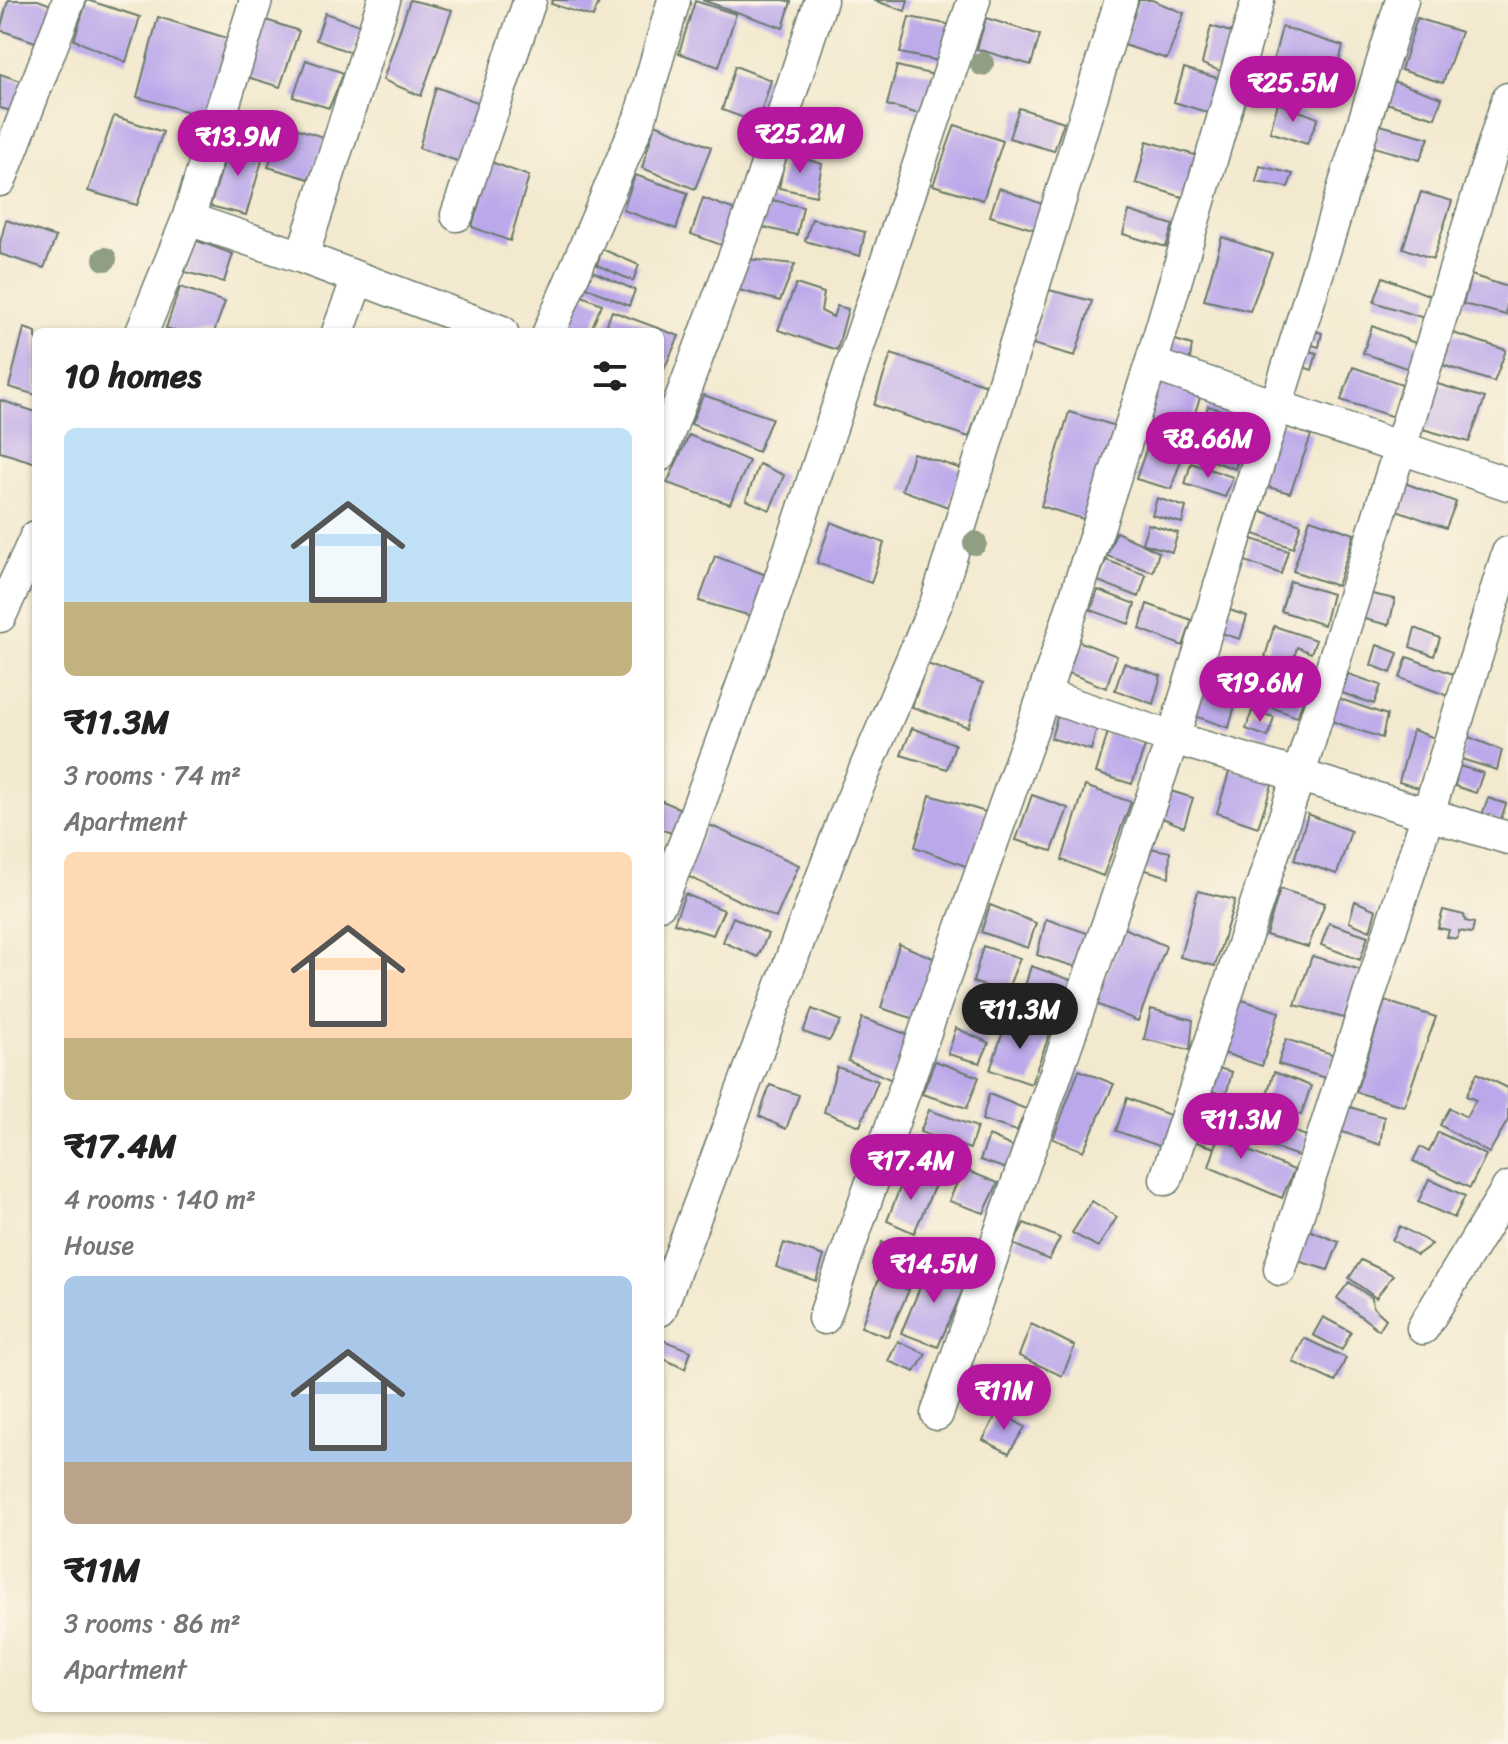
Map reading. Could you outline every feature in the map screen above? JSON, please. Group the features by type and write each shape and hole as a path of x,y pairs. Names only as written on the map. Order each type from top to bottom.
{"street":[{"path":"0,180 69,0"},
{"path":"144,328 188,219 256,0"},
{"path":"302,257 384,0"},
{"path":"457,215 530,0"},
{"path":"551,328 640,118 674,0"},
{"path":"664,444 751,213 821,0"},
{"path":"664,893 773,601 974,0"},
{"path":"664,1299 844,819 937,601 1121,0"},
{"path":"824,1318 1044,695 1151,364 1258,0"},
{"path":"937,1414 1173,738 1402,0"},
{"path":"1166,1179 1299,774 1508,99"},
{"path":"188,219 302,257 491,328"},
{"path":"339,328 358,278"},
{"path":"1151,364 1508,484"},
{"path":"0,616 32,546"},
{"path":"1280,1269 1428,814 1508,553"},
{"path":"1044,695 1173,738 1508,838"},
{"path":"1423,1328 1508,1188"}],"building":[{"path":"8,0 38,0 54,6 41,44 0,30"},
{"path":"87,0 140,17 126,62 74,40"},
{"path":"410,0 452,10 421,96 383,80"},
{"path":"553,0 600,0 593,17 551,4"},
{"path":"702,0 784,0 791,2 783,28"},
{"path":"873,0 908,0 905,11"},
{"path":"1139,0 1152,0 1184,13 1167,59 1124,45"},
{"path":"695,1 736,14 719,67 679,53"},
{"path":"325,13 362,26 352,53 316,40"},
{"path":"158,17 230,39 206,117 137,97"},
{"path":"909,17 952,25 944,62 900,53"},
{"path":"986,18 1040,35 1031,65 977,49"},
{"path":"1417,18 1461,32 1443,83 1401,70"},
{"path":"263,19 299,31 280,87 244,76"},
{"path":"1211,26 1237,34 1228,74 1202,64"},
{"path":"1282,27 1343,46 1330,99 1268,81"},
{"path":"306,60 344,73 329,108 293,97"},
{"path":"735,66 771,80 758,123 722,110"},
{"path":"897,66 938,76 926,116 887,105"},
{"path":"1184,68 1227,81 1216,115 1174,102"},
{"path":"0,74 27,83 15,112 0,108"},
{"path":"1393,81 1442,98 1435,118 1386,103"},
{"path":"436,87 480,103 460,162 419,148"},
{"path":"1278,103 1318,118 1307,144 1270,132"},
{"path":"1019,108 1064,122 1054,151 1009,138"},
{"path":"114,116 163,132 137,205 88,191"},
{"path":"283,124 326,138 309,179 268,167"},
{"path":"655,124 711,147 695,189 642,168"},
{"path":"955,125 1003,141 983,200 933,185"},
{"path":"1380,125 1429,138 1420,160 1374,147"},
{"path":"232,138 265,150 246,215 210,206"},
{"path":"1147,141 1198,156 1186,198 1136,183"},
{"path":"786,153 822,164 816,196 779,188"},
{"path":"491,162 529,176 510,241 472,227"},
{"path":"1260,166 1293,174 1288,187 1256,182"},
{"path":"635,175 688,193 676,229 623,210"},
{"path":"999,188 1045,205 1036,230 990,216"},
{"path":"1421,192 1452,201 1433,259 1403,248"},
{"path":"703,198 735,210 724,246 691,234"},
{"path":"768,199 803,207 797,235 762,227"},
{"path":"1129,211 1173,225 1166,247 1123,234"},
{"path":"812,219 865,232 860,256 805,241"},
{"path":"6,220 56,237 44,268 0,254"},
{"path":"1222,237 1272,254 1250,311 1204,300"},
{"path":"195,240 233,254 224,282 185,272"},
{"path":"602,249 639,265 633,281 597,265"},
{"path":"739,258 795,264 780,301 728,287"},
{"path":"592,271 635,290 629,306 586,287"},
{"path":"1471,275 1508,287 1506,315 1463,304"},
{"path":"1383,277 1431,296 1424,318 1374,302"},
{"path":"796,284 824,293 821,311 833,317 837,306 848,309 837,350 778,330"},
{"path":"180,287 225,302 215,328 166,328"},
{"path":"1049,290 1092,301 1075,356 1033,344"},
{"path":"577,294 602,304 592,328 564,328"},
{"path":"612,311 658,328 606,328"},
{"path":"1289,324 1322,333 1319,347 1285,337"},
{"path":"1372,326 1418,344 1409,369 1363,353"},
{"path":"24,328 32,331 32,394 9,387"},
{"path":"664,330 679,336 664,369"},
{"path":"1453,333 1506,350 1494,382 1443,365"},
{"path":"1165,337 1192,345 1189,365 1159,355"},
{"path":"1286,346 1317,353 1312,370 1281,359"},
{"path":"891,354 987,385 969,437 874,405"},
{"path":"1353,367 1405,385 1394,417 1341,400"},
{"path":"1159,381 1201,395 1188,433 1146,419"},
{"path":"1434,383 1485,398 1469,442 1419,428"},
{"path":"703,395 772,418 758,452 691,424"},
{"path":"0,400 32,411 32,462 0,452"},
{"path":"1208,406 1251,419 1235,469 1193,454"},
{"path":"1069,412 1116,426 1090,521 1041,506"},
{"path":"1262,418 1312,433 1290,493 1242,480"},
{"path":"689,435 749,461 730,504 667,483"},
{"path":"1150,438 1184,451 1171,489 1136,479"},
{"path":"913,453 962,469 948,507 902,490"},
{"path":"1191,463 1233,477 1225,497 1185,484"},
{"path":"759,464 784,475 770,510 746,500"},
{"path":"1402,482 1456,502 1446,528 1394,509"},
{"path":"1157,498 1186,507 1182,523 1152,515"},
{"path":"1261,511 1301,524 1293,548 1254,534"},
{"path":"1310,519 1354,534 1337,586 1293,571"},
{"path":"831,522 884,543 871,583 817,563"},
{"path":"1148,524 1178,533 1172,552 1142,543"},
{"path":"1116,532 1159,552 1153,572 1107,556"},
{"path":"1252,539 1288,551 1281,574 1245,561"},
{"path":"715,556 772,577 755,617 699,601"},
{"path":"1106,560 1146,575 1139,597 1098,581"},
{"path":"1290,581 1332,594 1324,625 1281,611"},
{"path":"1349,589 1395,599 1389,625 1343,614"},
{"path":"1098,590 1135,604 1129,624 1091,610"},
{"path":"1206,602 1247,616 1240,639 1199,626"},
{"path":"1147,604 1192,620 1183,646 1140,629"},
{"path":"1274,626 1316,640 1311,653 1297,647 1292,665 1265,657"},
{"path":"1415,628 1440,638 1434,656 1410,647"},
{"path":"1078,641 1117,656 1106,688 1069,673"},
{"path":"1377,645 1398,653 1391,673 1371,665"},
{"path":"1407,657 1456,675 1448,696 1400,678"},
{"path":"1124,663 1161,676 1153,704 1115,690"},
{"path":"927,664 983,683 968,727 912,707"},
{"path":"1348,674 1381,685 1374,704 1342,693"},
{"path":"1259,675 1306,692 1297,717 1250,699"},
{"path":"1201,688 1236,701 1229,728 1192,715"},
{"path":"1337,698 1387,715 1382,738 1331,721"},
{"path":"1252,711 1274,717 1268,737 1246,729"},
{"path":"1058,714 1097,728 1091,750 1051,738"},
{"path":"912,728 955,744 947,769 901,755"},
{"path":"1413,730 1435,738 1419,788 1399,782"},
{"path":"1108,732 1145,746 1132,784 1096,773"},
{"path":"1466,736 1502,750 1497,770 1461,759"},
{"path":"1459,766 1483,773 1476,793 1455,786"},
{"path":"1230,769 1274,779 1258,827 1217,813"},
{"path":"1085,786 1131,802 1103,876 1062,860"},
{"path":"1161,788 1193,798 1184,827 1152,814"},
{"path":"930,795 989,813 968,867 915,847"},
{"path":"1032,795 1068,808 1052,851 1016,840"},
{"path":"1488,798 1506,804 1500,821 1482,815"},
{"path":"664,802 686,811 677,835 664,830"},
{"path":"1308,814 1351,831 1337,874 1294,860"},
{"path":"707,824 799,865 776,918 685,875"},
{"path":"1139,846 1170,852 1169,877 1132,866"},
{"path":"1280,889 1325,903 1308,947 1266,935"},
{"path":"1198,891 1235,900 1215,966 1180,957"},
{"path":"685,894 724,910 713,935 674,923"},
{"path":"1355,901 1376,910 1370,931 1349,922"},
{"path":"990,905 1036,923 1028,948 981,932"},
{"path":"1443,910 1464,915 1465,921 1474,923 1472,933 1459,931 1457,939 1447,937 1449,930 1438,928"},
{"path":"733,917 768,934 758,957 723,942"},
{"path":"1046,919 1093,935 1080,968 1037,955"},
{"path":"1329,923 1368,936 1360,960 1321,945"},
{"path":"1124,928 1166,946 1138,1021 1096,1004"},
{"path":"899,944 938,960 915,1019 881,1008"},
{"path":"983,946 1020,958 1006,993 973,982"},
{"path":"1312,956 1361,970 1344,1018 1295,1005"},
{"path":"1031,966 1074,981 1059,1017 1020,1003"},
{"path":"1236,998 1279,1012 1262,1066 1221,1052"},
{"path":"1385,1001 1436,1017 1404,1106 1356,1092"},
{"path":"812,1009 841,1021 829,1041 803,1032"},
{"path":"1151,1009 1193,1020 1190,1050 1144,1039"},
{"path":"1008,1017 1050,1033 1031,1084 990,1070"},
{"path":"862,1018 909,1035 892,1080 848,1061"},
{"path":"956,1028 989,1043 980,1063 948,1054"},
{"path":"1286,1039 1335,1055 1326,1078 1278,1064"},
{"path":"935,1061 979,1077 967,1108 922,1094"},
{"path":"1208,1065 1232,1072 1226,1095 1201,1088"},
{"path":"837,1067 878,1081 860,1126 824,1112"},
{"path":"1079,1070 1114,1084 1083,1151 1053,1139"},
{"path":"1274,1072 1311,1086 1301,1115 1264,1103"},
{"path":"1477,1073 1508,1088 1508,1120 1489,1153 1440,1125 1450,1108 1466,1117 1476,1100 1466,1096"},
{"path":"770,1085 799,1095 786,1129 759,1116"},
{"path":"989,1094 1026,1109 1017,1131 982,1120"},
{"path":"1127,1098 1177,1118 1165,1148 1116,1131"},
{"path":"1339,1104 1384,1117 1380,1145 1331,1128"},
{"path":"929,1110 977,1127 970,1149 920,1132"},
{"path":"1256,1117 1309,1137 1301,1157 1247,1138"},
{"path":"1191,1118 1218,1126 1215,1148 1184,1138"},
{"path":"1438,1132 1486,1155 1470,1188 1413,1161 1420,1147 1429,1152"},
{"path":"989,1136 1016,1148 1007,1169 980,1160"},
{"path":"1218,1138 1294,1170 1282,1198 1209,1167"},
{"path":"916,1141 955,1155 947,1176 909,1160"},
{"path":"963,1169 998,1183 984,1213 949,1201"},
{"path":"906,1172 935,1185 914,1233 887,1221"},
{"path":"1429,1179 1465,1196 1454,1218 1418,1202"},
{"path":"1092,1201 1117,1217 1098,1247 1072,1233"},
{"path":"1024,1223 1060,1238 1049,1260 1013,1244"},
{"path":"1400,1226 1432,1244 1417,1255 1392,1240"},
{"path":"1309,1230 1339,1242 1328,1270 1298,1261"},
{"path":"882,1242 925,1257 914,1278 872,1264"},
{"path":"784,1243 824,1256 816,1281 776,1267"},
{"path":"1361,1260 1393,1275 1376,1298 1349,1278"},
{"path":"931,1261 968,1278 938,1347 901,1333"},
{"path":"879,1278 909,1290 888,1337 861,1327"},
{"path":"1349,1282 1372,1298 1373,1307 1386,1319 1379,1330 1337,1298"},
{"path":"1323,1317 1351,1332 1342,1350 1313,1335"},
{"path":"1031,1324 1075,1346 1062,1376 1019,1356"},
{"path":"1304,1338 1346,1358 1335,1382 1293,1362"},
{"path":"664,1341 691,1351 685,1369 664,1359"},
{"path":"898,1341 926,1354 915,1372 888,1361"},
{"path":"967,1364 1000,1380 986,1411 953,1395"},
{"path":"998,1411 1025,1427 1009,1453 983,1440"}]}
